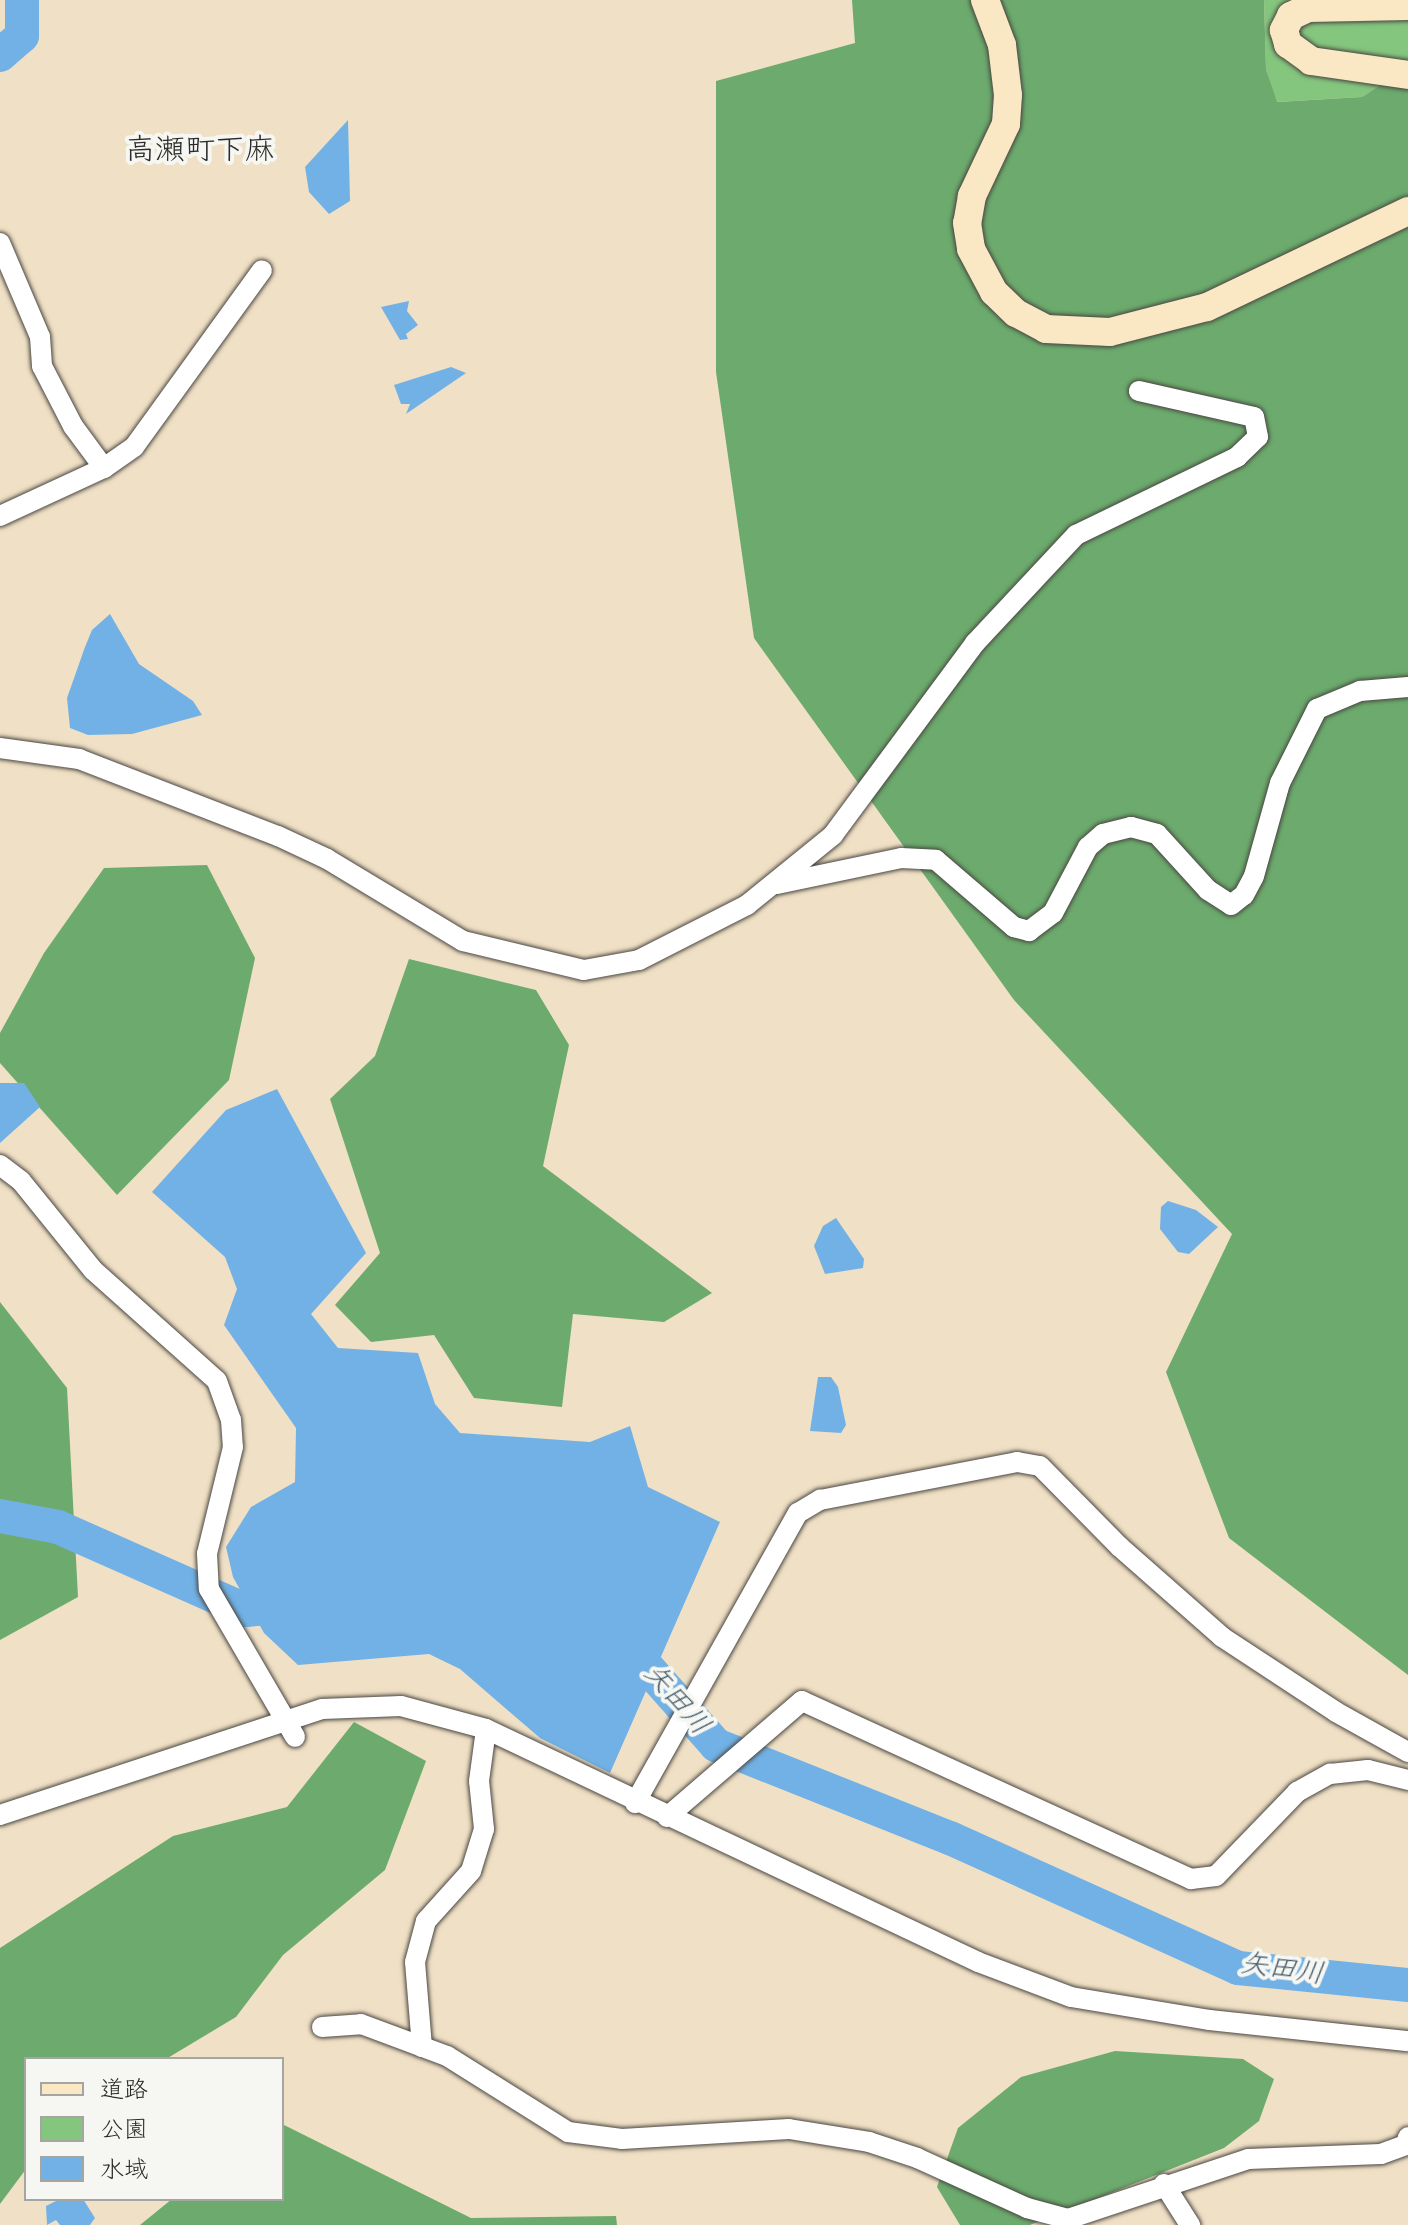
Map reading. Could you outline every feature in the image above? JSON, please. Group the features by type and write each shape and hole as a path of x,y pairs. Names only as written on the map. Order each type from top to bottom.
{"street":[{"path":"985,0 1002,45 1008,95 1002,136 972,196 967,223 971,249 994,292 1016,313 1046,329 1110,332 1207,307 1408,211"},
{"path":"1408,6 1354,4 1298,11 1287,22 1288,44 1304,58 1325,65 1408,75"},
{"path":"0,243 40,337 42,366 73,426 104,468"},
{"path":"0,516 104,468 134,447 262,270"},
{"path":"0,748 79,759 155,787 327,859 463,941 584,970 639,960 673,946 773,885 833,835 975,643 1049,559 1076,535 1237,457 1258,437 1254,417 1139,391"},
{"path":"773,885 901,858 936,860 1014,927 1029,931 1053,913 1088,847 1103,834 1131,827 1157,834 1208,890 1231,905 1244,895 1254,876 1280,783 1317,709 1360,691 1408,687"},
{"path":"0,1165 21,1181 93,1270 217,1381 231,1420 233,1447 207,1554 209,1589 290,1728"},
{"path":"635,1803 798,1513 820,1500 1017,1462 1040,1466 1120,1547 1222,1637 1336,1712 1408,1752"},
{"path":"667,1817 802,1701 1191,1879 1216,1876 1297,1792 1330,1774 1368,1770 1408,1780"},
{"path":"0,1815 364,1704 401,1706 486,1729 635,1803 978,1962 1071,1997 1210,2020 1408,2041"},
{"path":"422,2047 415,1962 426,1921 471,1871 484,1829 479,1781 486,1729"},
{"path":"322,2027 361,2024 447,2056 568,2132 622,2139 789,2129 869,2142 917,2158 1027,2208 1068,2219 1164,2184 1248,2159 1381,2154 1406,2145 1408,2137"},
{"path":"1164,2184 1190,2225"}],"green space":[{"path":"852,0 1264,0 1266,69 1277,102 1362,97 1408,67 1408,1675 1229,1538 1166,1372 1232,1234 1014,1000 754,638 716,372 716,81 855,43"},
{"path":"1264,0 1408,0 1408,67 1362,97 1276,102 1266,69"},
{"path":"207,865 255,958 229,1080 117,1195 0,1063 0,1033 44,953 104,868"},
{"path":"409,959 536,990 569,1045 543,1166 712,1293 664,1322 573,1314 562,1407 474,1398 434,1335 371,1342 335,1305 380,1253 330,1099 375,1056"},
{"path":"0,1302 67,1388 78,1597 0,1640"},
{"path":"354,1722 426,1761 385,1870 283,1955 236,2017 169,2057 24,2057 24,2172 0,2204 0,1948 173,1836 287,1807"},
{"path":"1115,2051 1243,2059 1274,2079 1259,2121 1224,2148 1030,2225 960,2225 937,2187 958,2128 1021,2077"},
{"path":"284,2125 471,2218 616,2216 617,2225 140,2225 170,2201 284,2201"}],"water":[{"path":"348,120 350,201 329,214 309,192 305,167"},
{"path":"409,301 407,311 418,325 406,334 408,339 400,340 381,307"},
{"path":"451,367 466,373 406,414 410,404 401,404 394,385"},
{"path":"110,614 139,664 193,701 202,715 132,734 88,735 70,728 67,698 92,630"},
{"path":"0,1083 24,1083 40,1107 0,1143"},
{"path":"277,1089 366,1253 311,1314 338,1348 418,1353 435,1404 460,1433 590,1442 630,1426 648,1487 720,1522 610,1773 540,1738 460,1669 429,1654 298,1665 264,1633 233,1577 226,1547 251,1507 295,1482 296,1428 224,1325 237,1289 225,1257 152,1192 226,1110"},
{"path":"1168,1201 1196,1210 1218,1227 1189,1254 1178,1252 1160,1229 1161,1207"},
{"path":"836,1218 864,1259 863,1268 825,1274 814,1246 823,1226"},
{"path":"818,1377 831,1377 838,1387 846,1425 841,1433 810,1431"},
{"path":"56,2201 84,2201 95,2218 90,2225 60,2225 56,2220 47,2225 46,2206"}],"waterway":[{"path":"0,55 22,36 22,0"},
{"name":"矢田川","path":"0,1516 58,1527 245,1610 297,1606"},
{"name":"矢田川","path":"624,1641 716,1745 950,1838 1238,1968 1408,1985"}],"district":[{"name":"高瀬町下麻","path":"200,151"}]}
